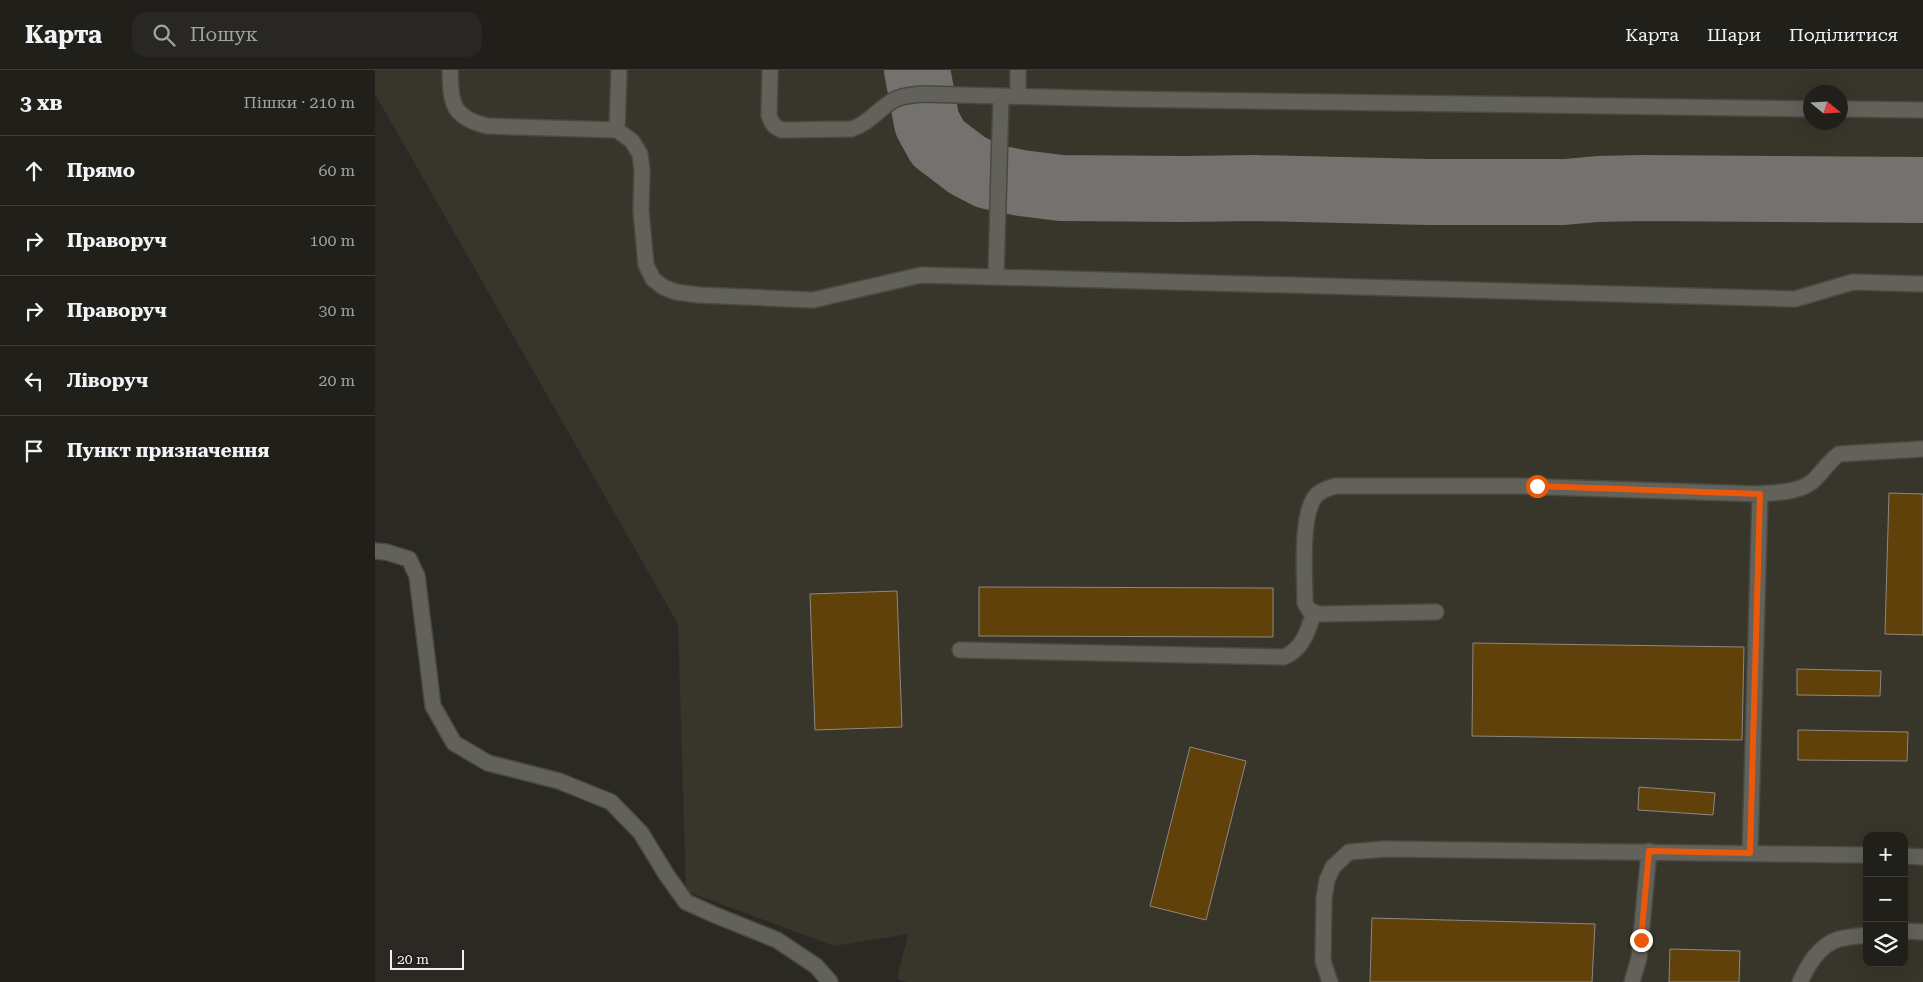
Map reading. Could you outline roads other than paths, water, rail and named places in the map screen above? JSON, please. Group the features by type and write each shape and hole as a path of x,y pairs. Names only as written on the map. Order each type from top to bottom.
{"lane":[{"path":"450,70 451,97 456,109 470,121 487,126 617,130 632,141 640,154 642,171 641,211 646,265 653,279 663,287 676,292 699,295 813,300 921,275 1795,299 1853,282 1923,284"},
{"path":"617,130 619,70"},
{"path":"770,70 769,115 775,128 782,130 851,129 863,124 892,101 908,95 1803,108"},
{"path":"1018,70 1018,96"},
{"path":"996,276 1001,96"},
{"path":"1848,109 1923,110"},
{"path":"1436,612 1319,614 1309,610 1305,602 1306,523 1315,497 1324,490 1335,486 1518,486 1760,494 1798,490 1813,481 1829,461 1839,454 1922,449"},
{"path":"1750,853 1760,494"},
{"path":"375,551 386,552 409,559 417,576 433,706 454,742 488,763 559,782 611,802 641,833 666,874 687,902 715,916 777,940 816,966 830,982"},
{"path":"960,650 1284,657 1293,653 1300,645 1314,612"},
{"path":"1330,982 1323,961 1324,898 1327,880 1333,867 1349,852 1385,849 1863,855"},
{"path":"1632,982 1639,958 1649,851"},
{"path":"1908,856 1923,857"},
{"path":"1908,931 1923,932"},
{"path":"1800,982 1810,962 1819,952 1837,940 1863,936"}]}
